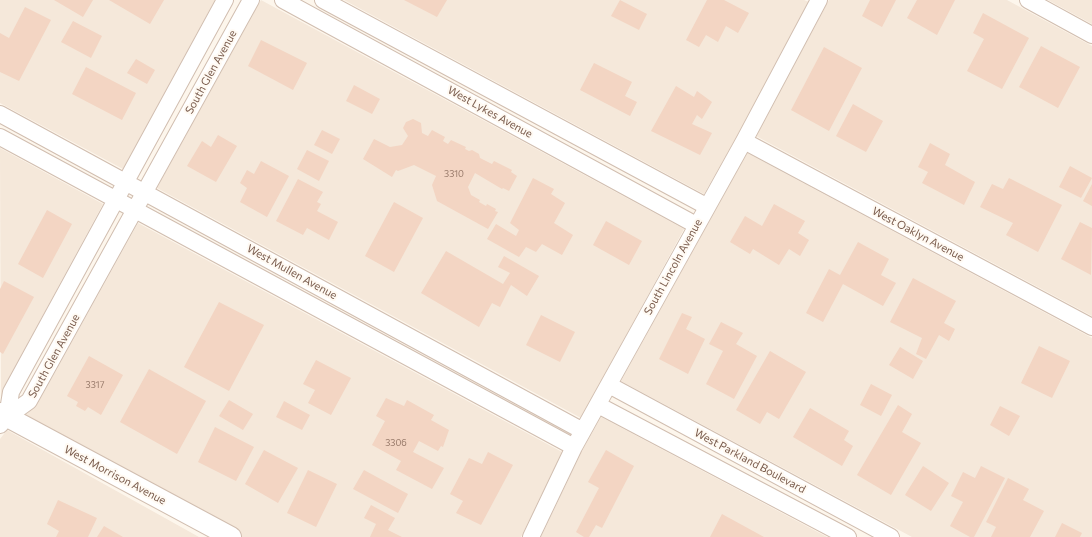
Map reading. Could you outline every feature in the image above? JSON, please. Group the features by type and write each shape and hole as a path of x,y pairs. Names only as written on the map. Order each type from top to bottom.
{"street":[{"name":"South Glen Avenue","path":"2,418 12,392 224,0"},
{"name":"South Glen Avenue","path":"2,418 29,401 251,0"},
{"name":"West Lykes Avenue","path":"283,0 696,225"},
{"name":"West Lykes Avenue","path":"323,0 706,206"},
{"name":"South Lincoln Avenue","path":"531,537 583,430 706,206 744,141 820,0"},
{"path":"1028,0 1092,35"},
{"name":"West Mullen Avenue","path":"0,114 583,430"},
{"name":"West Mullen Avenue","path":"0,137 574,447"},
{"name":"West Oaklyn Avenue","path":"744,141 1092,327"},
{"name":"West Parkland Boulevard","path":"609,385 891,537"},
{"name":"West Parkland Boulevard","path":"598,405 848,537"},
{"name":"West Morrison Avenue","path":"2,418 231,537"}],"shaded area":[{"path":"0,0 215,0 123,169 0,103"},
{"path":"261,0 684,229 581,418 157,188"},
{"path":"344,0 804,0 809,2 704,194"},
{"path":"829,0 1007,0 1092,46 1092,316 756,136"},
{"path":"1048,0 1092,0 1092,24"},
{"path":"0,148 103,204 4,387 1,400"},
{"path":"747,153 1092,338 1092,537 912,537 621,381"},
{"path":"138,223 562,452 521,537 238,537 23,417 37,405"},
{"path":"601,417 827,537 541,537 582,451"},
{"path":"7,430 199,537 0,537 0,439"}],"building":[{"path":"54,0 93,0 83,17"},
{"path":"109,0 164,0 150,24"},
{"path":"404,0 447,0 437,17"},
{"path":"620,0 647,14 639,30 611,16"},
{"path":"707,0 724,0 749,13 738,33 726,26 718,42 706,35 699,47 686,40"},
{"path":"870,0 896,0 882,27 862,16"},
{"path":"917,0 955,0 937,35 907,18"},
{"path":"25,7 51,20 19,81 0,72 0,33 9,38"},
{"path":"983,13 1029,38 1002,89 967,71 984,39 973,33"},
{"path":"73,21 102,36 91,58 61,42"},
{"path":"261,40 307,63 293,90 248,66"},
{"path":"1041,46 1080,67 1058,108 1019,87"},
{"path":"824,47 862,68 829,131 791,110"},
{"path":"136,59 155,70 147,84 127,73"},
{"path":"594,63 632,82 625,96 637,102 630,116 580,90"},
{"path":"86,67 136,93 122,120 72,94"},
{"path":"354,85 380,99 372,114 346,101"},
{"path":"676,86 694,97 697,91 712,102 702,119 697,115 692,124 712,133 700,155 651,131"},
{"path":"853,104 883,121 866,152 836,136"},
{"path":"413,119 421,123 422,133 428,136 432,130 445,137 443,141 448,144 451,140 466,147 465,149 469,151 472,150 479,154 480,158 492,164 494,161 512,170 511,172 517,176 509,191 503,188 502,189 475,173 468,187 471,195 480,200 479,202 486,206 487,204 496,209 495,211 498,212 488,229 437,201 432,185 436,176 414,165 398,171 396,170 392,177 363,159 374,139 390,147 402,145 408,136 403,128 406,122"},
{"path":"322,130 340,139 332,154 314,145"},
{"path":"218,135 237,146 216,182 187,166 202,141 211,147"},
{"path":"930,143 950,154 945,165 975,182 964,205 922,183 928,172 918,167"},
{"path":"307,150 329,161 319,181 297,169"},
{"path":"261,161 289,176 267,217 240,202 247,188 240,183 247,170 254,174"},
{"path":"1070,166 1092,178 1081,198 1059,187"},
{"path":"533,178 554,189 551,194 565,203 554,223 573,235 562,255 542,244 536,252 526,247 519,257 487,239 496,224 516,236 519,230 510,223"},
{"path":"1009,178 1062,205 1038,252 1006,235 1013,223 980,207 992,184 1003,189"},
{"path":"298,179 323,192 317,202 321,204 317,211 338,222 329,240 307,228 303,235 276,221"},
{"path":"1092,184 1092,206 1083,201"},
{"path":"394,202 423,218 394,272 365,256"},
{"path":"774,204 805,221 798,233 809,240 800,256 789,249 779,265 753,249 750,254 730,242 745,216 762,226"},
{"path":"47,210 72,224 43,278 18,264"},
{"path":"606,221 642,241 629,265 593,245"},
{"path":"1080,222 1092,228 1091,275 1061,259"},
{"path":"858,242 889,259 881,275 896,283 883,306 843,284 823,322 806,313 829,269 840,275"},
{"path":"446,251 503,284 510,273 498,267 504,256 539,276 527,296 511,285 500,307 492,303 479,327 421,293"},
{"path":"913,278 956,301 944,323 955,329 949,341 939,335 926,359 916,354 922,338 890,322"},
{"path":"4,281 34,297 3,354 0,352 0,289"},
{"path":"219,302 264,325 229,391 184,367"},
{"path":"682,313 692,317 686,329 705,339 688,374 659,359"},
{"path":"541,315 575,332 560,362 526,345"},
{"path":"721,322 743,333 736,344 757,356 734,399 706,384 723,351 709,344"},
{"path":"1039,346 1070,361 1052,398 1021,383"},
{"path":"900,347 923,361 913,379 889,365"},
{"path":"770,351 806,372 779,419 767,412 760,424 736,410"},
{"path":"89,356 123,375 101,415 88,407 85,411 76,406 78,402 67,396"},
{"path":"316,360 351,378 331,415 308,403 315,390 303,384"},
{"path":"149,369 206,401 177,454 120,422"},
{"path":"871,384 892,395 881,416 860,405"},
{"path":"386,398 404,406 407,400 434,415 431,420 449,430 443,447 441,446 438,451 419,441 413,452 444,468 432,489 396,470 401,461 372,445 385,421 376,416"},
{"path":"229,400 253,414 243,430 219,416"},
{"path":"284,401 310,415 302,430 276,417"},
{"path":"898,405 912,414 902,432 921,443 891,495 857,475"},
{"path":"1000,406 1020,416 1009,436 990,425"},
{"path":"810,408 849,431 844,440 853,446 842,466 793,437"},
{"path":"215,427 254,447 236,481 198,462"},
{"path":"264,450 298,468 278,503 245,484"},
{"path":"606,450 634,466 602,528 596,525 589,537 584,537 576,532 599,488 588,482"},
{"path":"488,452 513,465 481,525 456,513 463,501 450,494 469,458 482,464"},
{"path":"923,466 949,483 931,511 905,495"},
{"path":"981,466 1005,478 974,537 970,537 950,526 963,502 951,496 963,472 975,478"},
{"path":"308,470 337,484 316,527 287,513"},
{"path":"364,470 408,494 398,513 353,489"},
{"path":"1008,478 1029,489 1023,500 1044,511 1030,537 991,537 996,527 986,522"},
{"path":"58,500 97,518 88,537 56,537 59,531 47,524"},
{"path":"371,505 395,518 388,530 402,537 370,537 376,524 364,518"},
{"path":"722,514 764,537 710,537"},
{"path":"1062,523 1082,533 1080,537 1055,537"},
{"path":"104,526 123,537 97,537"}]}
